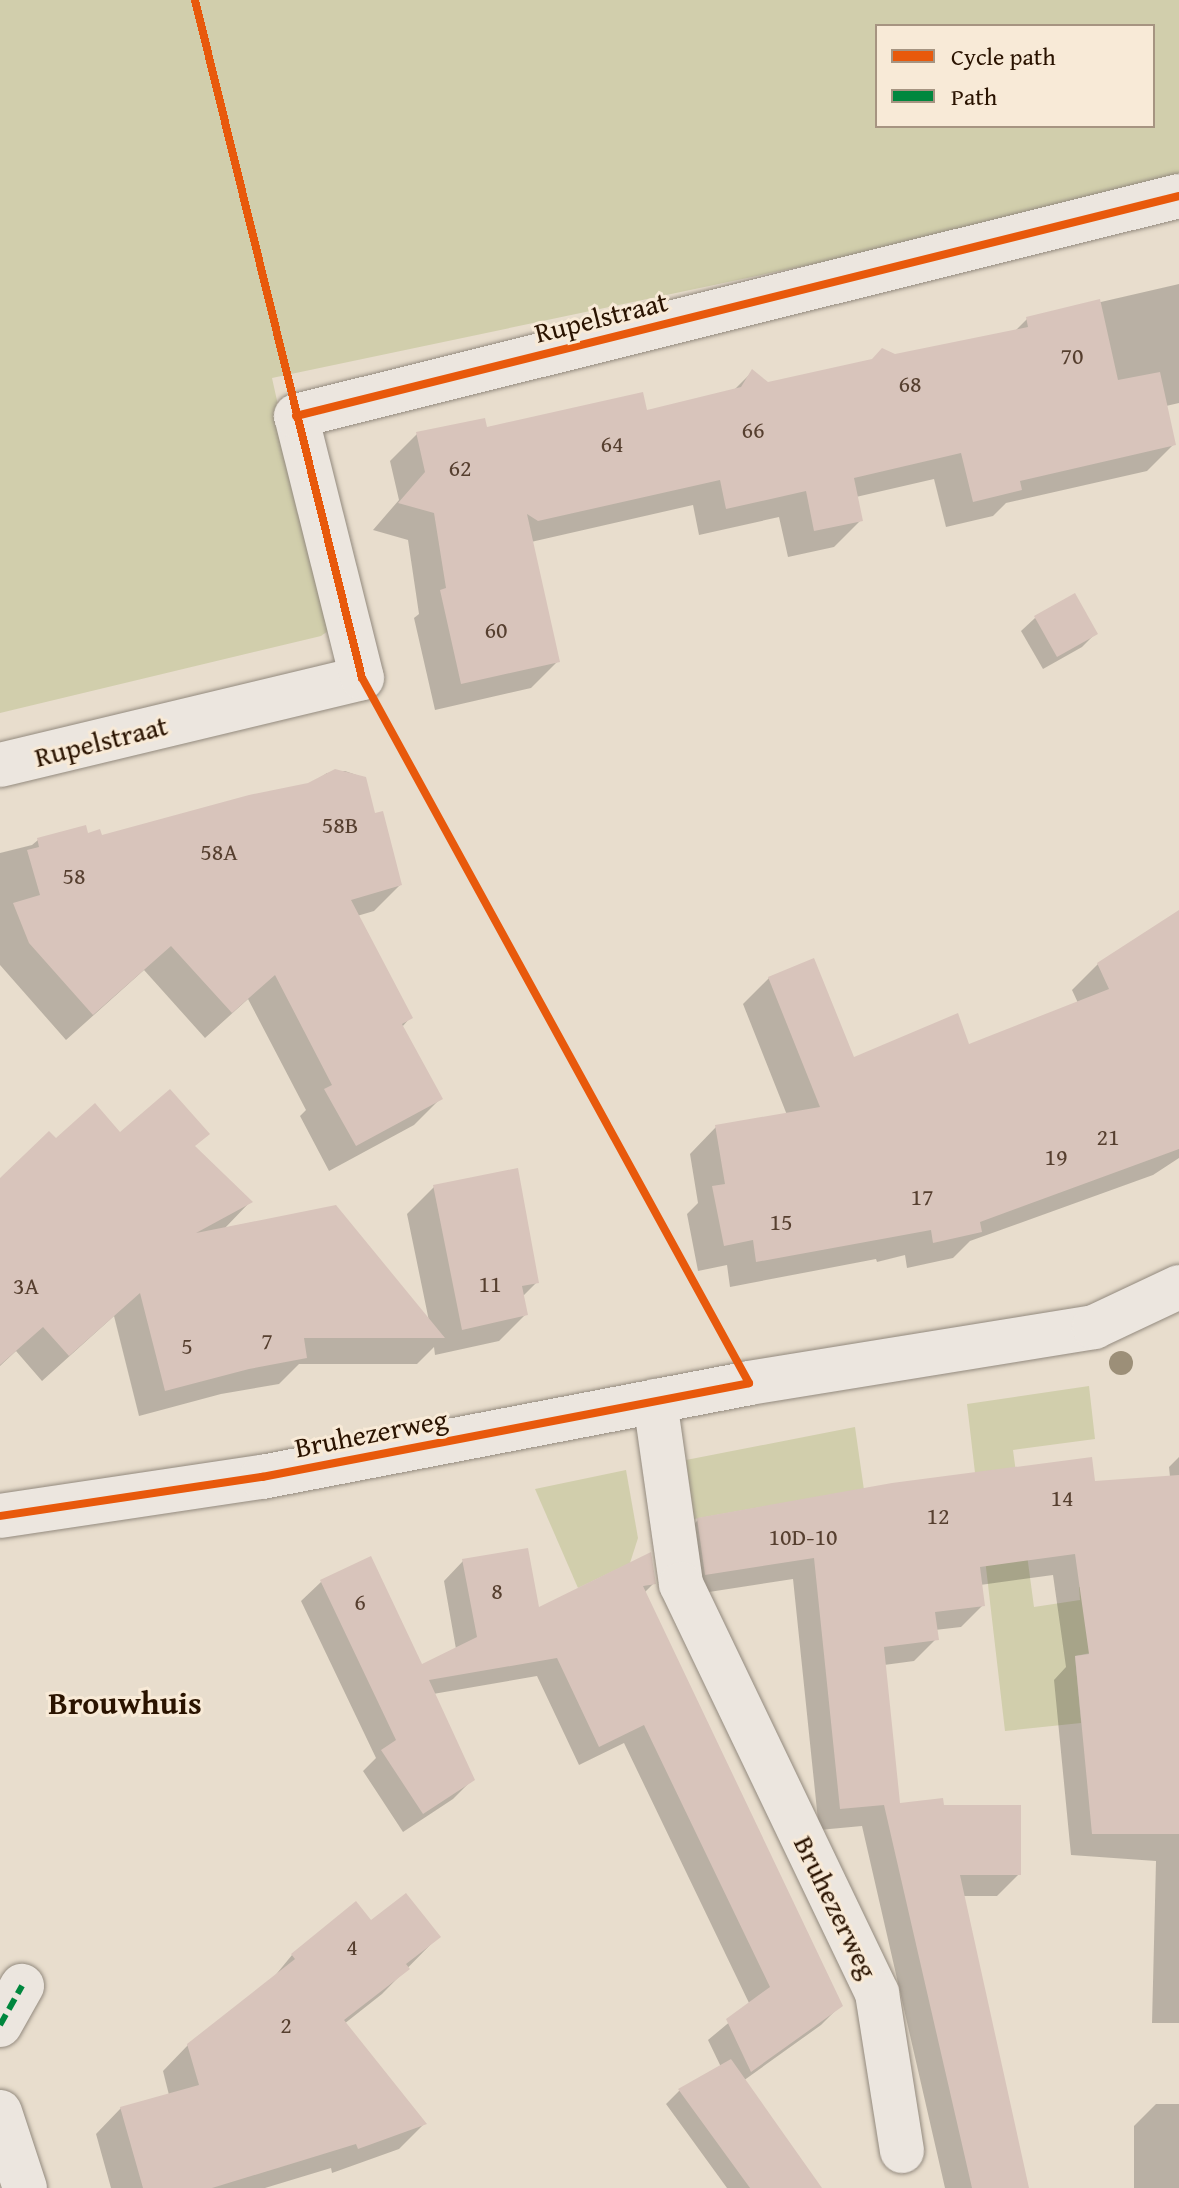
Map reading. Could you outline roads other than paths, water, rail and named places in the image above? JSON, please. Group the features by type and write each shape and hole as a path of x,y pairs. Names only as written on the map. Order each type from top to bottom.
{"street":[{"name":"Rupelstraat","path":"0,765 362,678 296,416 1179,196"},
{"name":"Bruhezerweg","path":"0,1516 262,1477 655,1401 1094,1327 1179,1287"},
{"name":"Bruhezerweg","path":"655,1401 681,1584 877,1993 902,2151"},
{"path":"0,2025 22,1986"},
{"path":"0,2112 13,2167"}],"district":[{"name":"Brouwhuis","path":"125,1703"}]}
